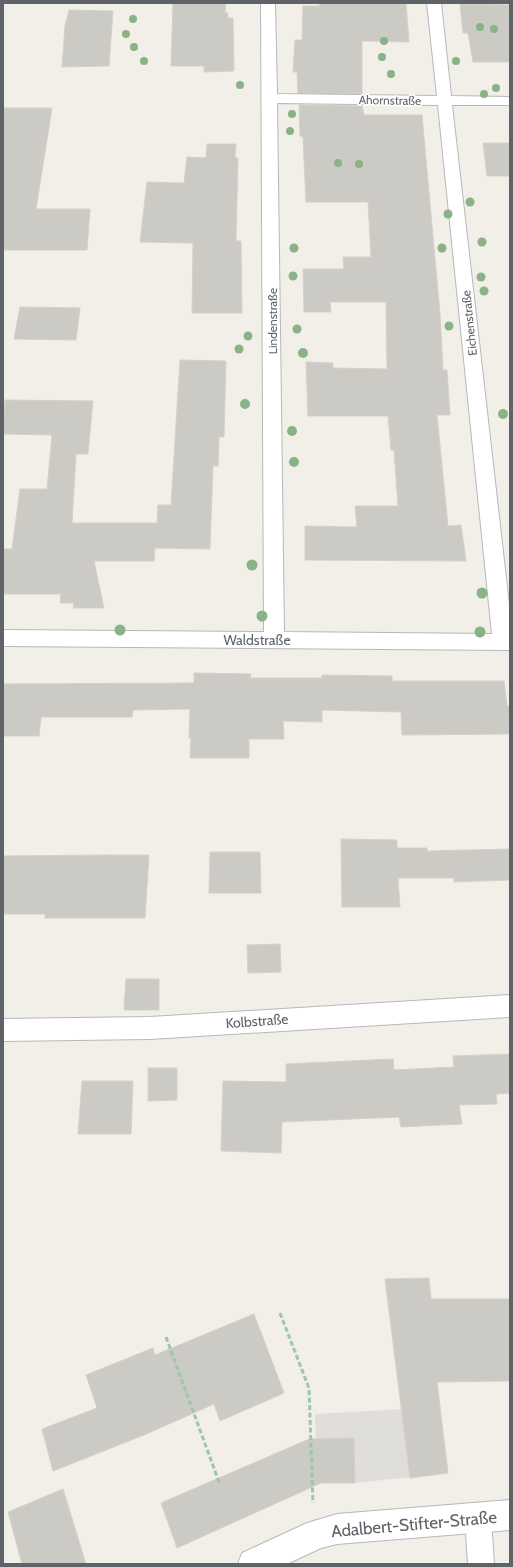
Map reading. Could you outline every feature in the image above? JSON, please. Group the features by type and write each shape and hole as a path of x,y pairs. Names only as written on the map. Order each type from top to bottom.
{"street":[{"name":"Lindenstraße","path":"268,3 274,640"},
{"name":"Eichenstraße","path":"434,3 506,642"},
{"name":"Ahornstraße","path":"270,98 510,101"},
{"name":"Waldstraße","path":"3,638 506,642"},
{"name":"Kolbstraße","path":"3,1030 150,1028 510,1006"},
{"name":"Adalbert-Stifter-Straße","path":"253,1564 318,1534 337,1529 510,1515"}],"lane":[{"path":"478,1518 481,1564"}],"path":[{"path":"280,1313 309,1388 313,1508 318,1534"},
{"path":"166,1337 219,1482"}],"shaded area":[{"path":"440,1407 448,1473 355,1483 317,1483 315,1414"}],"building":[{"path":"173,3 226,3 225,13 228,13 228,18 233,18 234,71 204,72 204,66 171,66"},
{"path":"320,3 406,3 409,42 362,41 362,94 298,93 297,72 293,72 295,40 302,40 303,6 319,6"},
{"path":"460,4 510,5 510,62 473,62 468,33 463,33"},
{"path":"69,10 113,11 109,66 62,67 65,26"},
{"path":"299,105 362,106 364,115 422,115 440,314 443,370 447,370 450,415 437,415 448,526 461,525 466,561 305,560 305,526 357,527 355,506 398,506 394,450 391,450 388,416 308,416 306,362 333,363 333,368 387,369 386,302 330,302 331,312 304,312 303,269 344,269 343,257 371,257 368,202 306,202 303,137 300,136"},
{"path":"3,108 52,108 36,209 90,209 87,250 3,250"},
{"path":"483,143 510,143 510,176 487,176"},
{"path":"207,144 236,144 235,158 238,158 236,241 241,241 242,313 192,313 193,243 140,242 147,182 184,183 187,157 206,158"},
{"path":"20,307 80,308 76,340 14,339"},
{"path":"180,360 226,361 224,437 219,437 218,466 213,466 210,549 155,548 154,561 94,561 104,608 73,608 74,603 60,603 61,594 3,594 3,549 12,549 20,489 47,489 52,435 3,434 5,400 93,401 88,454 76,454 72,523 157,523 158,505 171,505"},
{"path":"194,673 251,674 250,678 322,678 322,675 392,676 392,681 504,681 507,706 510,706 510,734 402,735 401,712 322,710 322,722 283,721 284,739 249,739 249,758 190,758 190,709 133,710 132,717 41,717 39,736 3,736 3,684 194,683"},
{"path":"341,839 397,840 397,848 427,848 427,851 510,849 510,880 454,882 454,878 398,878 400,907 342,907"},
{"path":"210,852 260,852 261,893 209,893"},
{"path":"149,855 145,918 45,918 45,914 3,914 3,856"},
{"path":"280,944 281,972 248,973 247,945"},
{"path":"126,979 159,979 159,1010 124,1010"},
{"path":"510,1054 510,1093 496,1094 497,1104 459,1105 462,1124 401,1127 399,1117 282,1122 281,1153 221,1151 223,1081 286,1082 286,1064 393,1059 394,1070 454,1067 453,1056"},
{"path":"148,1068 177,1068 177,1100 148,1101"},
{"path":"82,1081 133,1081 131,1134 78,1134"},
{"path":"429,1278 431,1299 510,1299 510,1381 437,1382 448,1473 410,1478 385,1279"},
{"path":"254,1314 284,1393 220,1421 214,1404 144,1435 53,1471 42,1429 97,1408 86,1375 153,1348 155,1355"},
{"path":"354,1438 355,1483 321,1483 177,1548 161,1503 309,1439"},
{"path":"63,1489 86,1564 22,1564 8,1512"}]}
